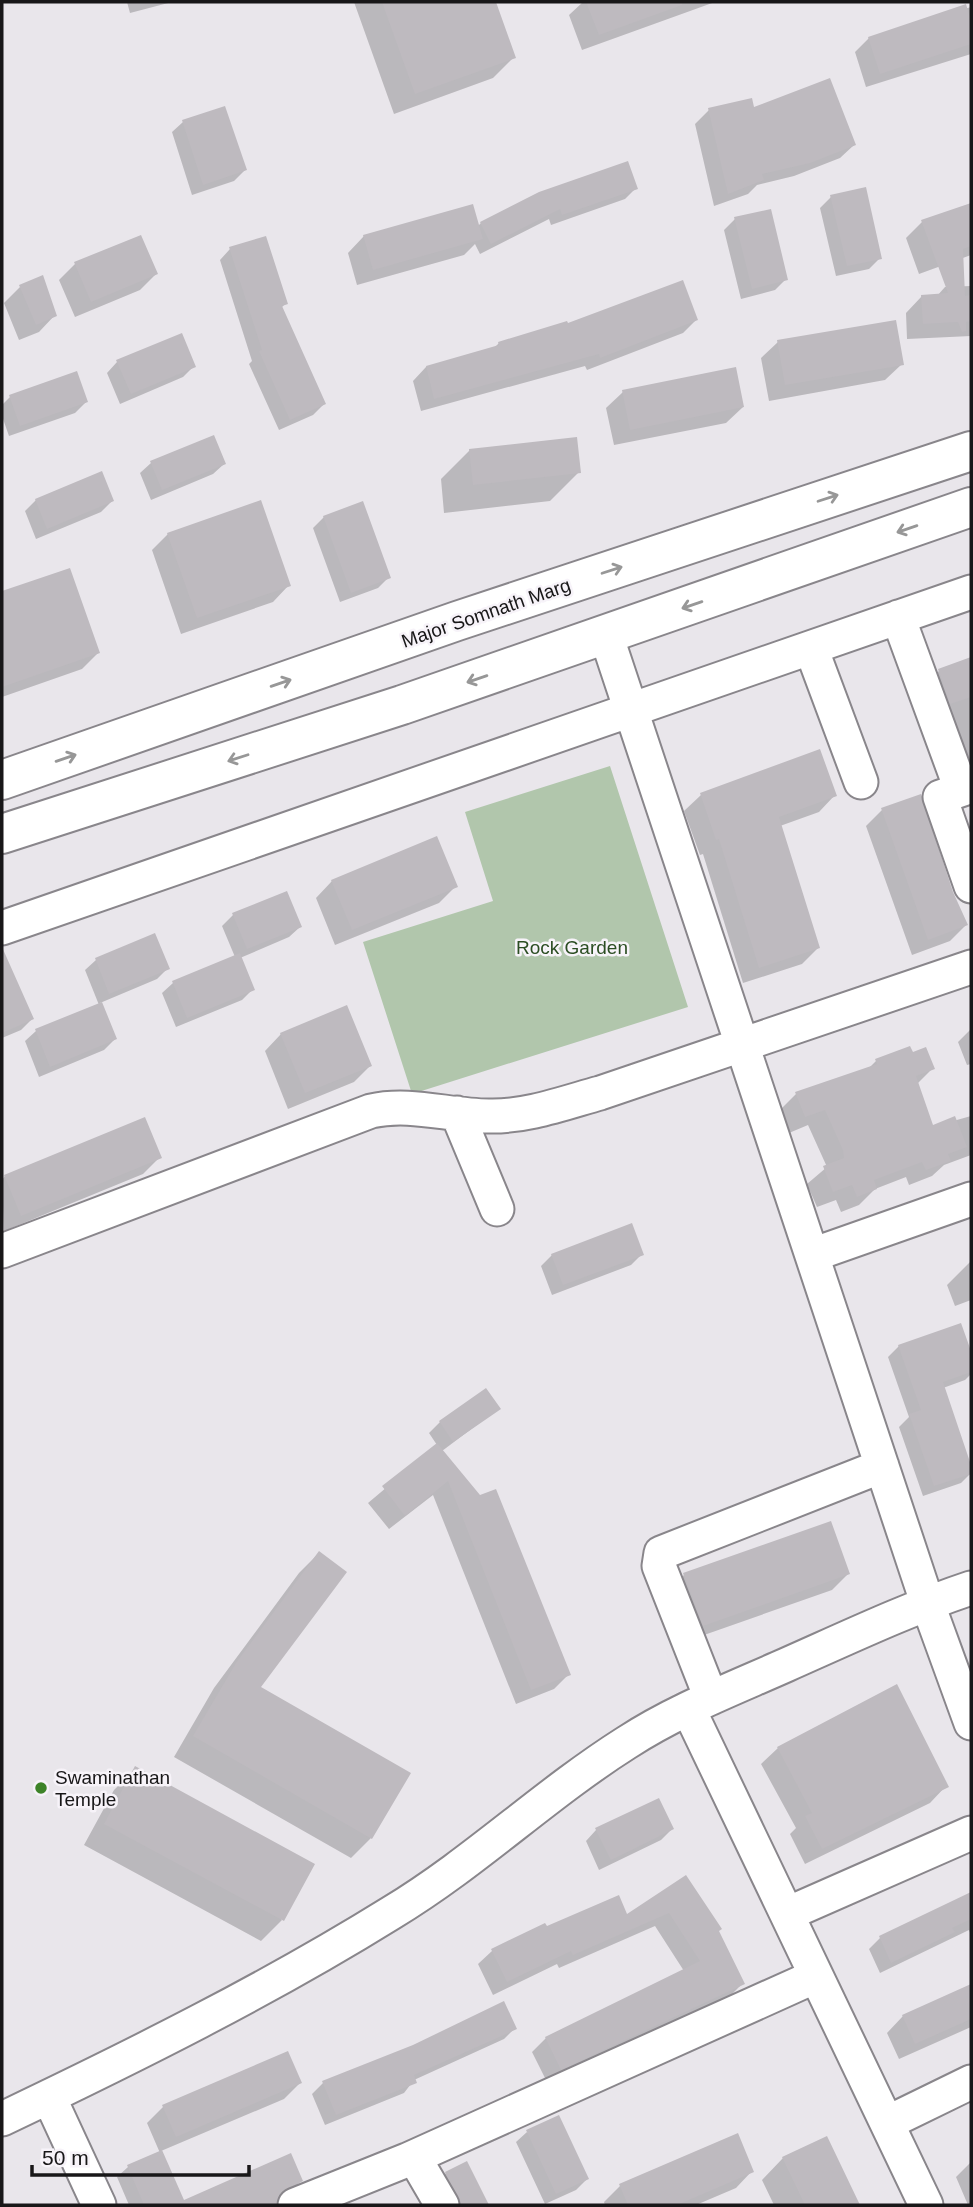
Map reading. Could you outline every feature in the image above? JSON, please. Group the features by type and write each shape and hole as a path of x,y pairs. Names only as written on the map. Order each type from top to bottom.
{"street":[{"name":"Major Somnath Marg","path":"2,780 457,621 971,451"},
{"path":"2,834 402,705 971,507"},
{"path":"2,928 971,592"},
{"path":"898,617 961,789 970,786"},
{"path":"606,635 882,1466 971,1723"},
{"path":"811,648 861,782"},
{"path":"970,786 940,797 971,886"},
{"path":"2,1251 346,1118 400,1106 501,1116 542,1110 971,967"},
{"path":"457,1113 497,1209"},
{"path":"812,1255 971,1199"},
{"path":"882,1466 661,1553 659,1566 700,1704 787,1914 926,2205"},
{"path":"2,2119 218,2011 393,1913 451,1874 574,1777 627,1741 700,1704 928,1602 971,1588"},
{"path":"787,1914 971,1833"},
{"path":"295,2205 407,2160 817,1976"},
{"path":"887,2123 971,2082"},
{"path":"49,2096 99,2205"},
{"path":"407,2160 418,2164 442,2205"}],"green space":[{"name":"Rock Garden","path":"610,766 688,1007 412,1094 363,942 493,901 465,812"}],"building":[{"path":"382,2 496,2 516,58 415,94"},
{"path":"586,2 682,2 682,5 599,35"},
{"path":"966,4 971,21 971,44 880,74 868,37"},
{"path":"830,78 856,145 810,163 762,174 764,180 728,194 708,108 752,98 754,107"},
{"path":"225,106 247,170 203,185 182,120"},
{"path":"628,161 638,189 562,215 560,209 491,244 480,222 539,192"},
{"path":"866,187 882,259 847,266 830,195"},
{"path":"971,203 971,246 963,249 965,296 971,295 971,321 966,322 966,331 962,332 958,322 923,324 921,295 948,293 921,220"},
{"path":"473,204 483,239 373,270 363,235"},
{"path":"771,209 788,280 752,289 734,217"},
{"path":"141,235 158,274 91,302 74,262"},
{"path":"266,236 288,304 282,306 326,404 290,420 259,351 262,350 229,247"},
{"path":"43,275 57,316 36,325 19,285"},
{"path":"683,280 698,320 600,358 599,354 434,399 426,366 499,345 498,342 567,321 568,323"},
{"path":"896,320 904,365 785,385 777,340"},
{"path":"182,333 196,367 131,394 116,360"},
{"path":"736,367 744,407 630,430 622,390"},
{"path":"77,371 88,402 20,426 9,395"},
{"path":"214,435 226,464 162,490 150,461"},
{"path":"577,437 581,473 473,485 469,449"},
{"path":"102,471 114,501 47,529 35,499"},
{"path":"261,500 291,586 197,618 167,533"},
{"path":"363,501 391,578 351,593 323,516"},
{"path":"70,568 100,653 2,687 2,591"},
{"path":"971,657 971,697 950,704 938,669"},
{"path":"820,749 837,796 779,817 820,948 759,968 719,839 716,840 700,793"},
{"path":"921,794 953,892 968,925 928,940 881,808"},
{"path":"437,836 458,887 352,930 331,880"},
{"path":"287,891 302,927 247,949 232,913"},
{"path":"155,933 170,969 109,994 95,958"},
{"path":"2,947 34,1019 2,1033"},
{"path":"240,953 255,990 187,1018 172,981"},
{"path":"102,1002 117,1039 50,1067 35,1029"},
{"path":"347,1005 372,1066 305,1093 280,1033"},
{"path":"910,1046 913,1052 926,1047 935,1069 916,1076 933,1125 955,1116 967,1147 948,1154 951,1161 926,1170 922,1162 874,1180 877,1189 857,1197 852,1185 833,1192 823,1166 844,1158 843,1150 825,1110 805,1117 795,1092 877,1064 875,1059"},
{"path":"145,1117 162,1158 21,1216 4,1175"},
{"path":"632,1223 644,1255 563,1285 551,1254"},
{"path":"961,1323 971,1351 971,1372 943,1382 971,1465 971,1474 934,1486 909,1414 921,1410 898,1345"},
{"path":"486,1388 501,1409 453,1442 439,1421"},
{"path":"437,1443 480,1495 496,1489 571,1675 531,1690 448,1481 405,1516 382,1486"},
{"path":"831,1521 850,1574 703,1626 683,1573"},
{"path":"319,1551 347,1572 261,1687 411,1773 372,1839 193,1736 236,1663"},
{"path":"897,1684 949,1787 822,1849 805,1816 812,1813 777,1747"},
{"path":"135,1766 315,1864 284,1921 104,1824"},
{"path":"659,1798 674,1829 611,1860 595,1828"},
{"path":"686,1875 722,1929 719,1931 745,1984 561,2070 545,2037 700,1961 669,1913 573,1955 571,1951 507,1982 491,1949 545,1923 547,1926 619,1895 627,1914"},
{"path":"971,1892 971,1919 952,1928 955,1932 891,1963 879,1936"},
{"path":"971,1984 971,2019 915,2044 902,2015"},
{"path":"504,2001 517,2029 414,2075 417,2083 336,2115 322,2081 413,2045"},
{"path":"288,2051 302,2083 176,2137 162,2105"},
{"path":"559,2115 589,2179 556,2194 526,2130"},
{"path":"738,2133 754,2172 677,2205 628,2205 619,2184"},
{"path":"827,2136 860,2205 805,2205 782,2157"},
{"path":"162,2150 184,2200 291,2153 303,2181 280,2193 276,2205 144,2205 127,2165"},
{"path":"467,2161 489,2205 461,2205 445,2172"}],"place":[{"name":"Swaminathan Temple","path":"41,1788"}]}
